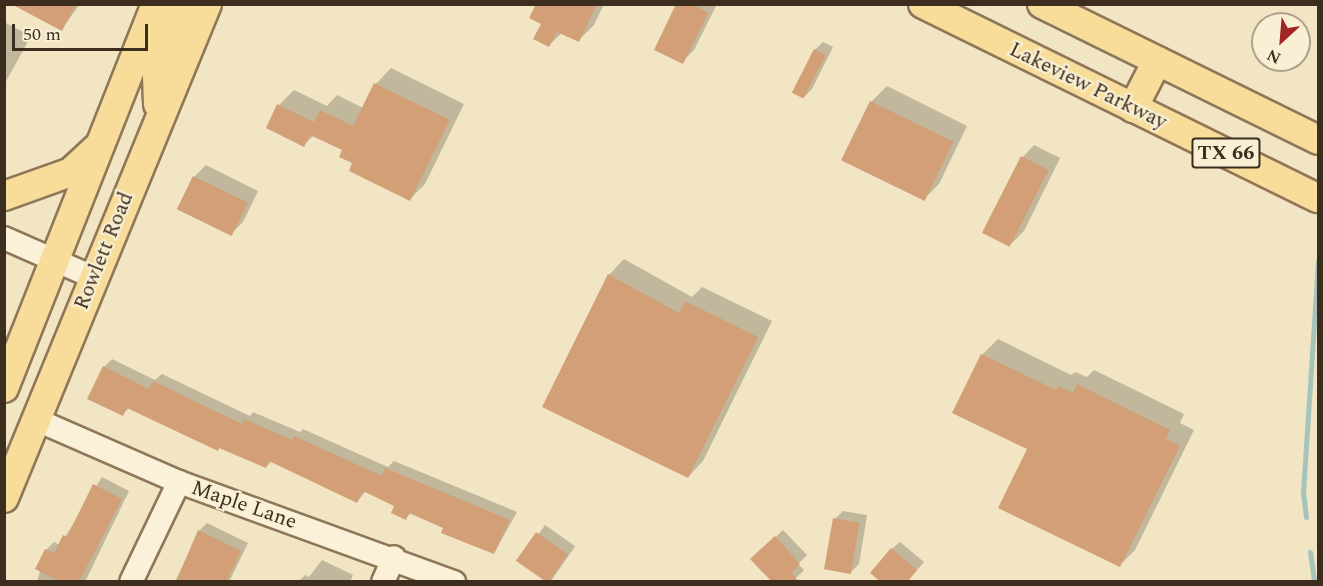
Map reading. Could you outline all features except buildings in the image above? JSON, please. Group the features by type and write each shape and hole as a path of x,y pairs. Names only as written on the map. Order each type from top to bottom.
{"main road":[{"name":"Rowlett Road","path":"4,388 156,4"},
{"path":"159,115 157,67 180,4"},
{"name":"Rowlett Road","path":"4,498 159,115 207,4"},
{"name":"Lakeview Parkway","path":"923,4 1318,198"},
{"name":"TX 66","path":"1042,4 1318,140"},
{"path":"1133,108 1157,61"},
{"path":"4,196 70,172 104,140"}],"street":[{"path":"4,238 93,277"},
{"name":"Maple Lane","path":"37,420 179,482 394,557 454,582"},
{"path":"130,582 179,482"},
{"path":"383,582 394,557"}],"waterway":[{"path":"1306,517 1303,493 1318,260"},
{"path":"1310,552 1314,582"}]}
